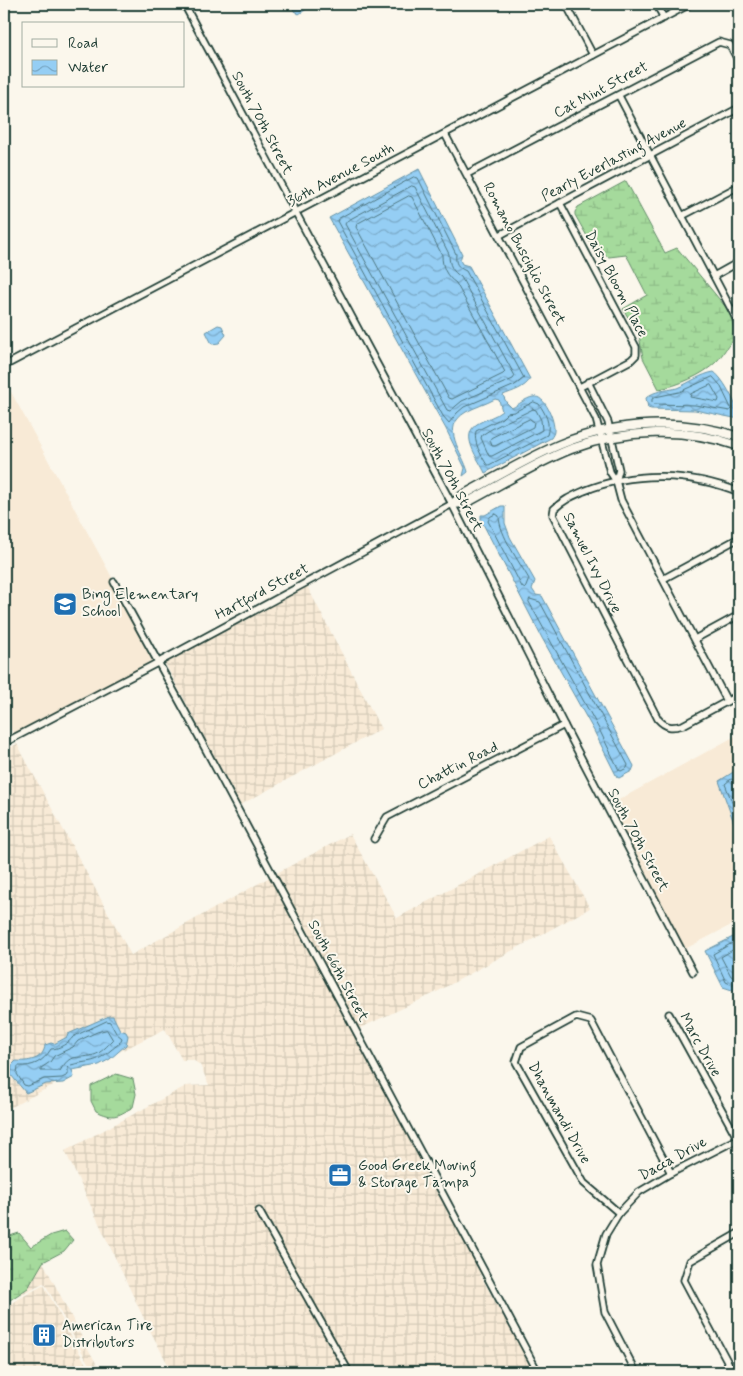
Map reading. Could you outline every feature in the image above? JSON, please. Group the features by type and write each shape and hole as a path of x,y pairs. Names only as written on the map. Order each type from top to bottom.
{"street":[{"name":"South 70th Street","path":"184,4 452,504 564,725 693,972"},
{"path":"566,4 593,55"},
{"path":"656,4 664,18"},
{"name":"36th Avenue South","path":"4,366 690,4"},
{"name":"Cat Mint Street","path":"467,174 719,42 730,45 739,62"},
{"path":"619,96 739,324"},
{"name":"Pearly Everlasting Avenue","path":"500,235 739,108"},
{"name":"Romano Busciglio Street","path":"444,134 500,235 580,387 602,435 610,472 616,481 621,500 727,701"},
{"path":"682,216 739,186"},
{"name":"Daisy Bloom Place","path":"560,203 636,347 636,355 631,360 588,382"},
{"path":"714,276 739,262"},
{"path":"580,387 588,382"},
{"name":"Romano Busciglio Street","path":"588,382 606,416 611,433 619,470 616,481"},
{"path":"452,504 463,495 552,448 635,426 671,424 707,428 739,437"},
{"path":"611,433 675,433 705,437 739,446"},
{"name":"Samuel Ivy Drive","path":"739,492 716,484 685,478 648,477 616,481 567,498 554,509 553,516 658,719 663,724 668,727 683,725 739,694"},
{"name":"Hartford Street","path":"4,743 452,504"},
{"path":"663,579 739,538"},
{"name":"South 66th Street","path":"114,582 159,662 538,1372"},
{"path":"695,639 739,616"},
{"name":"Chattin Road","path":"374,839 387,817 564,725"},
{"name":"Marc Drive","path":"669,1014 738,1140"},
{"name":"Dhanmandi Drive","path":"619,1213 584,1183 516,1062 521,1047 576,1017 590,1021 671,1173"},
{"name":"Dacca Drive","path":"636,1372 604,1312 597,1265 606,1234 619,1213 639,1192 671,1173 738,1140"},
{"path":"259,1211 349,1372"},
{"path":"733,1372 684,1280 690,1261 739,1233"}],"shaded area":[{"name":"Bing Elementary School","path":"4,379 158,662 15,737 4,716"},
{"path":"307,586 381,729 240,805 165,663"},
{"path":"739,734 739,782 735,771 735,823 739,821 739,921 685,949 613,812 613,803"},
{"path":"17,744 131,955 270,877 482,1274 480,1275 535,1372 352,1372 259,1207 255,1210 345,1372 172,1372 145,1321 65,1151 186,1086 209,1085 200,1065 193,1060 182,1060 165,1029 113,1055 126,1045 128,1036 120,1030 113,1016 104,1017 54,1044 45,1046 43,1053 36,1059 19,1061 11,1075 20,1087 37,1088 46,1084 57,1083 4,1111 4,751"},
{"path":"350,834 397,918 549,836 590,908 433,994 358,1029 275,874"},
{"path":"43,1262 101,1372 93,1372 45,1284 43,1283 18,1296 28,1288"},
{"path":"44,1285 90,1372 4,1372 4,1307"}],"green space":[{"path":"626,181 665,253 677,248 729,311 737,338 730,343 711,367 682,383 666,388 659,389 643,358 639,335 623,309 647,295 626,255 609,257 596,252 575,215 578,207"},
{"path":"116,1074 133,1079 136,1094 133,1107 119,1115 111,1116 96,1111 91,1101 91,1086"},
{"path":"65,1231 73,1240 64,1251 43,1262 28,1288 4,1304 4,1233 10,1236 19,1233 31,1247 51,1235"}],"water":[{"path":"291,4 314,4 299,14 294,11"},
{"path":"419,169 462,254 460,260 462,264 469,266 530,379 522,387 503,395 506,402 512,408 528,399 537,397 545,404 553,421 554,432 551,438 485,473 472,448 470,435 472,429 477,424 502,411 499,400 495,399 466,412 458,418 454,425 453,433 455,440 468,472 463,476 465,468 446,429 329,218"},
{"path":"218,325 222,326 226,335 219,343 212,344 206,332"},
{"path":"714,372 730,394 739,419 695,410 648,408 646,398 653,393 677,388"},
{"path":"501,506 505,506 505,523 510,537 535,581 532,589 536,595 542,596 634,766 632,771 619,778 542,638 481,520 481,515 485,515"},
{"path":"735,771 739,782 739,821 734,823 719,781"},
{"path":"739,934 739,996 735,991 723,987 705,951"},
{"path":"113,1016 120,1030 126,1032 128,1036 126,1045 110,1059 99,1065 72,1070 74,1077 63,1083 46,1084 26,1093 11,1075 12,1065 16,1061 34,1059 42,1054 45,1045 54,1044 67,1037 68,1034"}],"place":[{"name":"Bing Elementary School","path":"65,604"},
{"name":"Good Greek Moving & Storage Tampa","path":"340,1175"},
{"name":"American Tire Distributors","path":"44,1335"}]}
